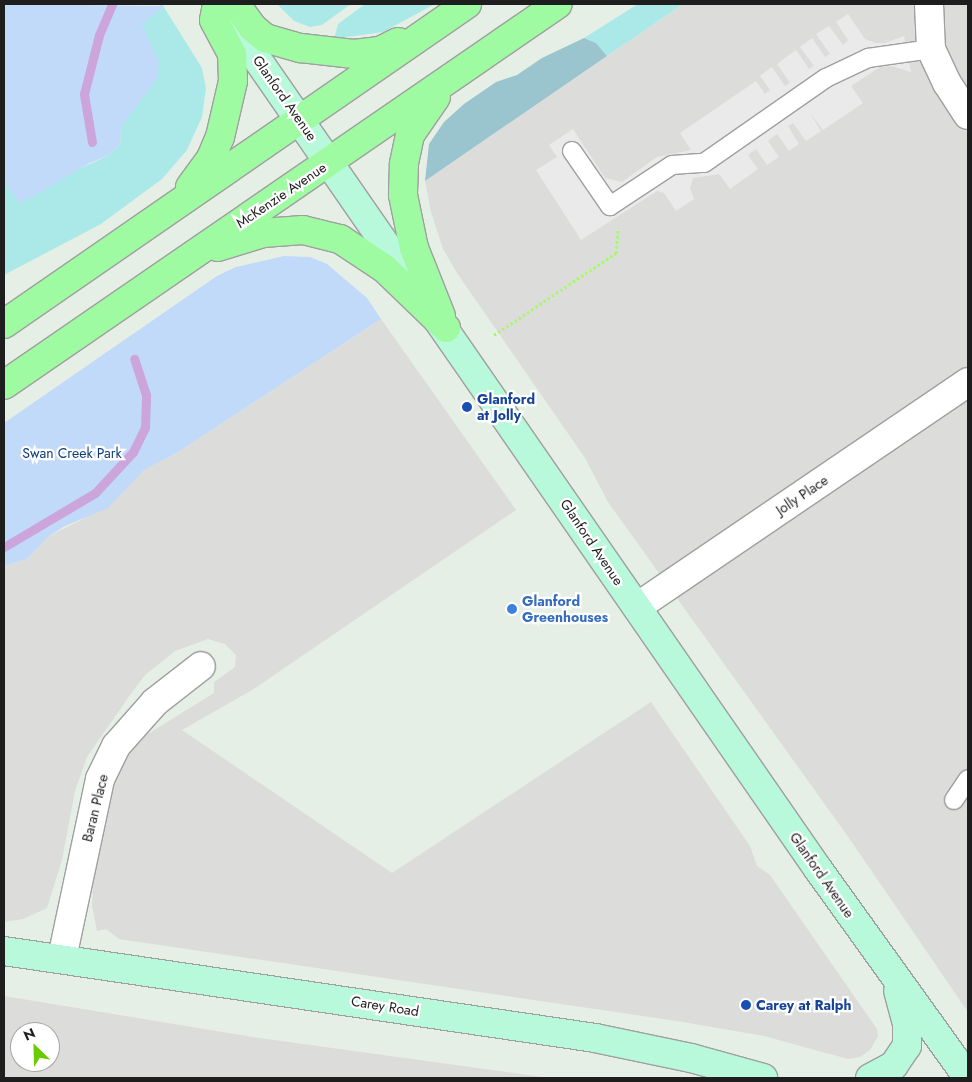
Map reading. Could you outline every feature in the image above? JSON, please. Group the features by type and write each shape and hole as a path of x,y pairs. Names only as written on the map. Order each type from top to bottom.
{"main road":[{"name":"Glanford Avenue","path":"218,4 446,328 636,607 884,963 968,1078"},
{"path":"172,208 211,158 226,118 234,68 232,54 214,20 218,4"},
{"path":"229,4 237,6 252,27 265,38 301,48 354,54 380,51 438,24"},
{"path":"4,324 468,4"},
{"name":"McKenzie Avenue","path":"4,385 558,4"},
{"path":"446,328 422,272 407,223 404,164 410,134 418,118 457,73"},
{"path":"193,254 263,233 303,230 340,239 385,269 446,328"},
{"name":"Carey Road","path":"4,951 62,958 595,1038 691,1058 763,1078"},
{"path":"870,1078 894,1065 907,1046 907,1024 902,1002 884,963"}],"street":[{"path":"929,4 931,49 947,83 968,115"},
{"name":"Jolly Place","path":"636,607 968,382"},
{"name":"Baran Place","path":"62,958 100,779 116,746 142,717 201,666"}],"lane":[{"path":"572,151 610,206 672,165 704,163 826,78 868,58 931,49"},
{"path":"954,800 968,779"}],"path":[{"path":"494,335 616,253 618,218 610,206"}],"shaded area":[{"path":"4,4 58,158 71,173 109,155 120,145 122,125 136,105 138,18 162,4 202,68 206,88 202,117 187,150 162,179 101,224 4,275"},
{"path":"277,4 351,4 322,25 310,27 294,21"},
{"path":"365,4 435,4 383,32 334,39 338,24"},
{"path":"638,4 683,4 607,56 596,43 584,38"},
{"path":"683,4 968,4 968,1012 849,838 608,502 585,458 457,273 443,249 431,212 425,181"},
{"path":"848,14 865,39 875,43 885,43 904,36 911,72 892,66 880,67 851,86 863,103 823,130 810,113 821,131 806,141 793,123 788,126 799,144 789,151 777,134 768,141 779,157 767,165 756,149 748,155 758,169 730,189 719,174 693,178 690,188 694,199 676,211 664,193 657,191 581,240 536,170 557,157 549,145 573,129 605,178 622,182 657,157 691,150 680,133 756,81 765,94 770,90 760,76 772,67 785,86 790,83 777,64 796,50 809,69 814,66 800,47 812,38 825,57 830,54 816,34 829,26 843,45 848,40 836,22"},
{"path":"584,38 596,43 607,56 425,181 429,144 444,122 464,104 496,82 517,75 542,58"},
{"path":"381,319 516,510 252,690 182,730 392,873 651,702 750,846 757,866 770,875 877,1029 878,1036 870,1050 860,1057 848,1059 764,1036 677,1021 119,939 106,929 97,931 92,906 93,882 102,817 114,777 123,758 143,737 214,693 214,682 235,667 236,655 225,644 208,639 175,651 145,675 130,695 87,757 75,791 62,860 47,908 23,919 4,922 4,566 27,559 49,536 85,518 144,470 175,454"},
{"path":"4,996 253,1037 550,1078 4,1078"}],"green space":[{"path":"4,4 164,6 142,25 159,63 157,79 122,125 120,145 109,155 90,163 20,204 4,180"},
{"name":"Swan Creek Park","path":"284,256 310,257 327,264 367,298 381,319 175,454 144,470 108,508 65,526 49,536 27,559 4,566 4,423 217,276 236,267"}],"waterway":[{"path":"92,142 84,94 99,35 112,4"},
{"path":"4,547 95,493 133,452 145,427 146,395 134,359"}],"place":[{"name":"Glanford at Jolly","path":"467,407"},
{"name":"Glanford Greenhouses","path":"512,609"},
{"name":"Carey at Ralph","path":"746,1005"}]}
